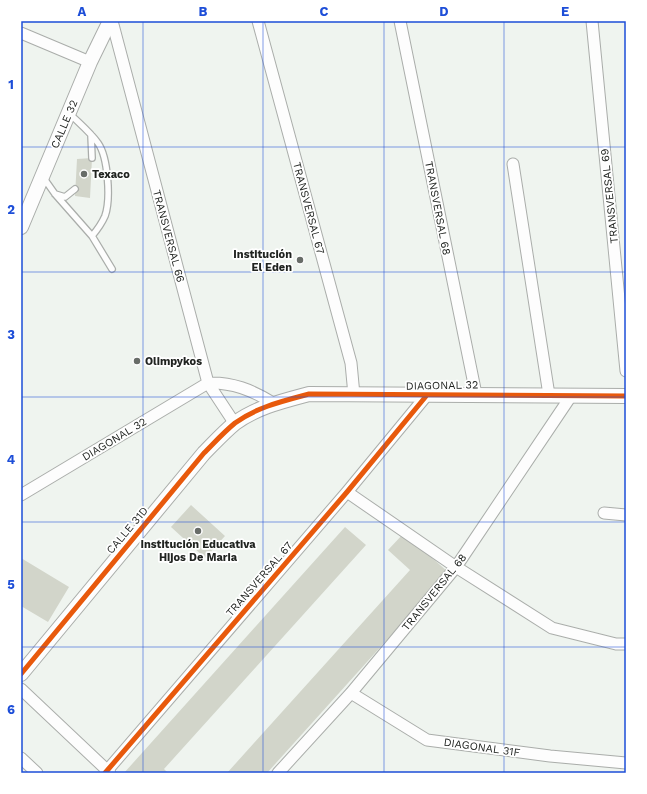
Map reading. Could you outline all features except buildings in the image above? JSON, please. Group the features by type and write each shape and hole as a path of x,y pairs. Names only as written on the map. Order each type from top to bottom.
{"street":[{"name":"CALLE 32","path":"21,228 90,62 111,21"},
{"name":"TRANSVERSAL 66","path":"111,21 208,383 235,424"},
{"name":"TRANSVERSAL 67","path":"258,21 351,363 354,395"},
{"name":"TRANSVERSAL 68","path":"400,21 476,394"},
{"name":"TRANSVERSAL 69","path":"592,21 626,372"},
{"path":"21,33 90,62"},
{"path":"513,164 549,395"},
{"path":"208,383 222,383 240,387 258,394 273,403"},
{"name":"DIAGONAL 32","path":"21,495 208,383"},
{"name":"DIAGONAL 32","path":"260,409 273,403 309,394 626,396"},
{"name":"TRANSVERSAL 67","path":"107,772 348,492 427,395"},
{"name":"TRANSVERSAL 68","path":"278,773 351,693 456,567 571,396"},
{"name":"CALLE 31D","path":"21,674 204,453 235,424 260,409"},
{"path":"348,492 456,567 552,628 616,644 626,644"},
{"path":"604,512 626,515"},
{"path":"21,689 107,772"},
{"name":"DIAGONAL 31F","path":"351,693 428,740 550,756 626,763"},
{"path":"21,758 37,773"}],"lane":[{"path":"68,113 99,144 106,167 109,196 105,215 92,236"},
{"path":"91,135 92,158"},
{"path":"42,176 54,194 92,236 112,269"},
{"path":"54,194 65,197 75,189"}],"cycle path":[{"path":"21,674 204,453 243,417 270,405 309,394 626,396"},
{"path":"105,773 347,492 427,395"}],"place":[{"name":"Texaco","path":"84,174"},
{"name":"Institución El Eden","path":"300,260"},
{"name":"Olimpykos","path":"137,361"},
{"name":"Institución Educativa Hijos De Maria","path":"198,531"}]}
